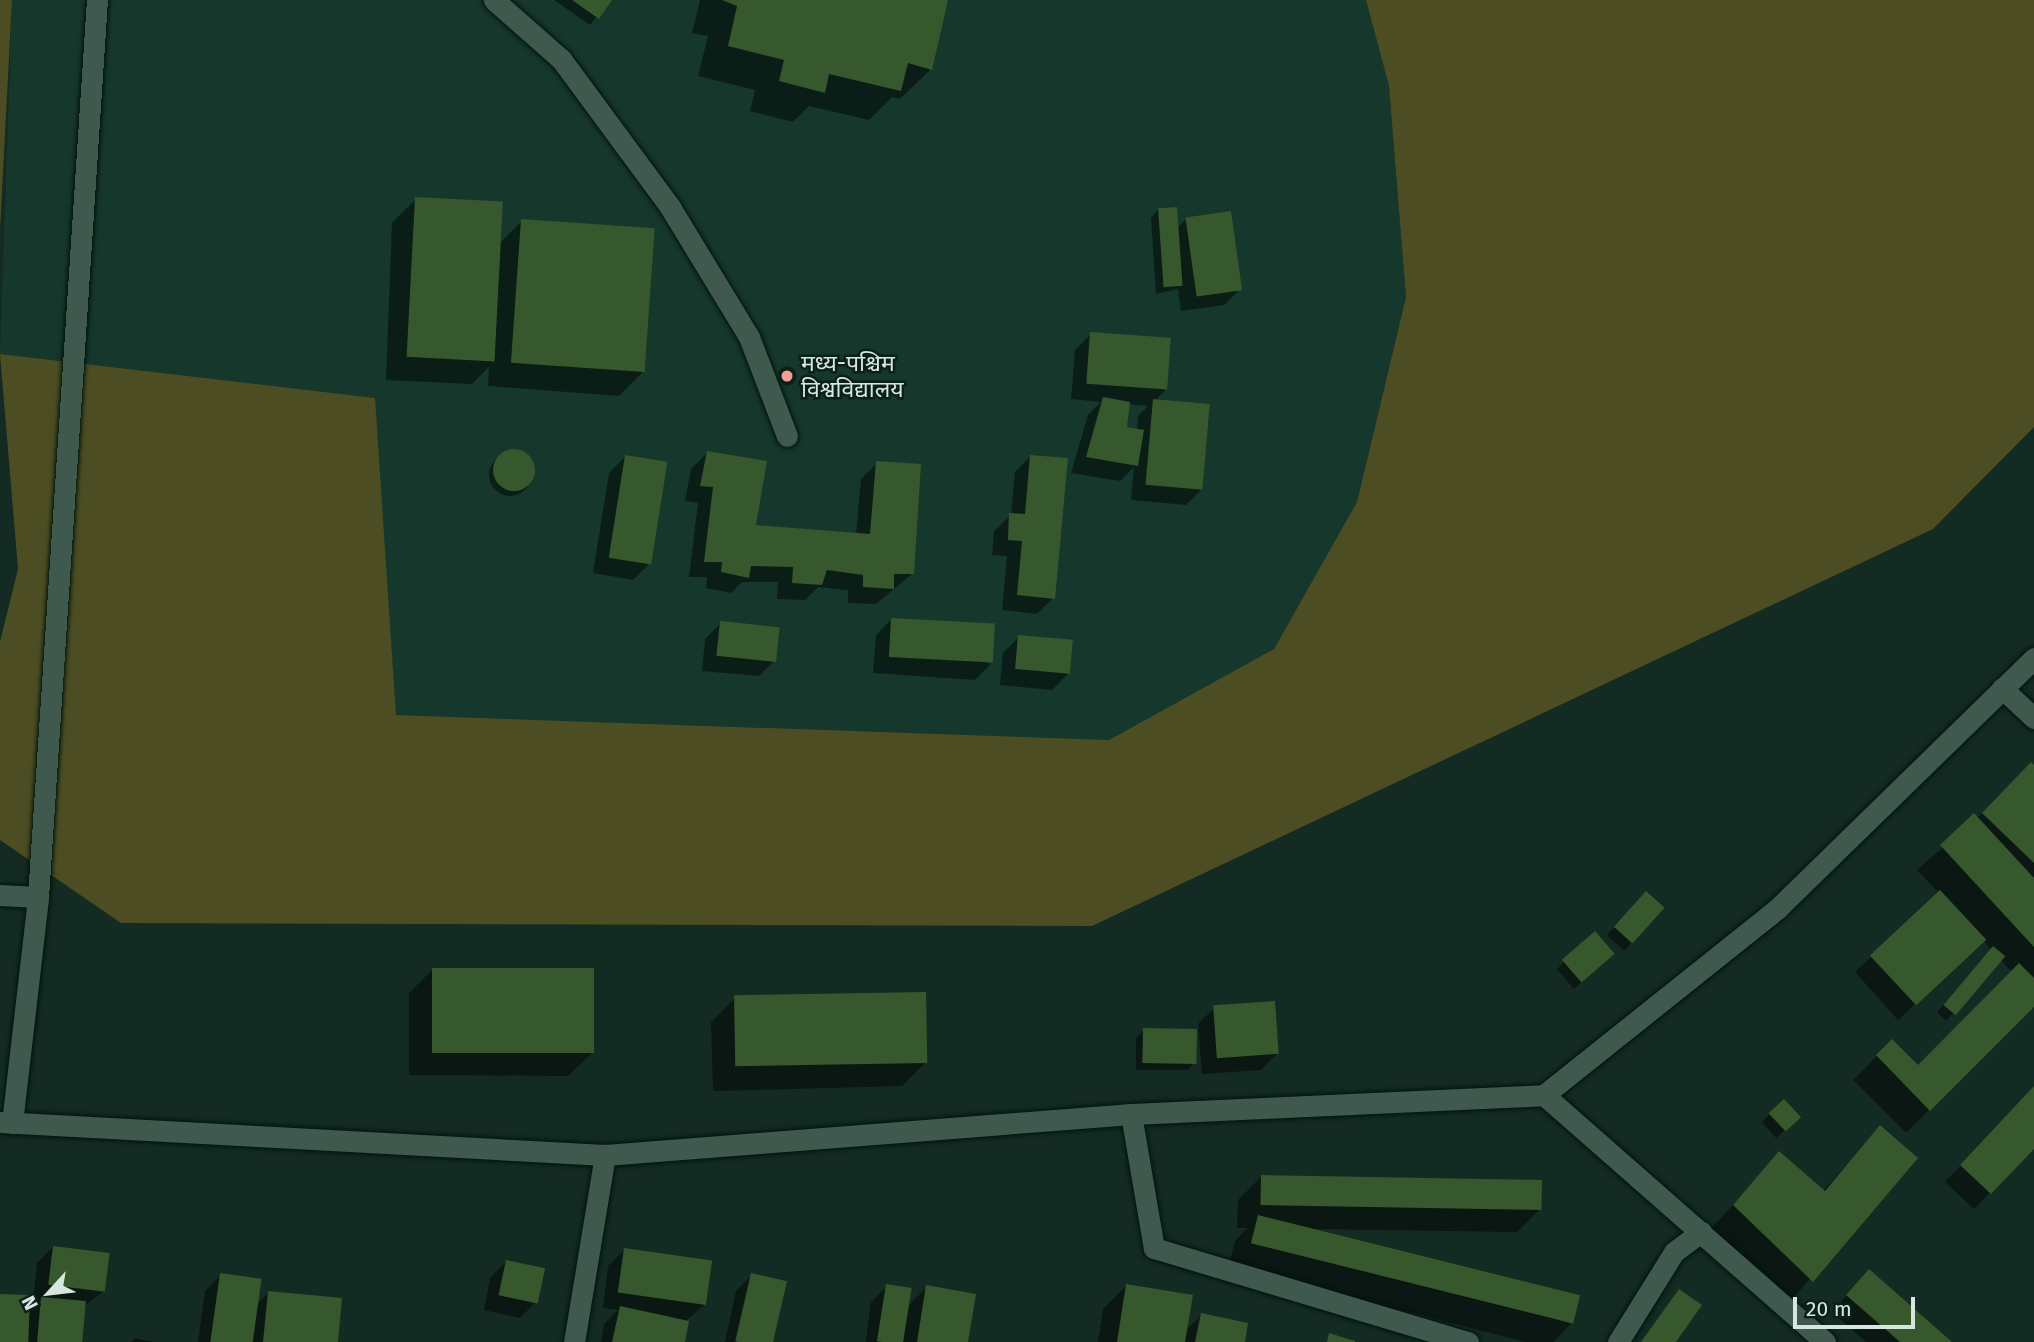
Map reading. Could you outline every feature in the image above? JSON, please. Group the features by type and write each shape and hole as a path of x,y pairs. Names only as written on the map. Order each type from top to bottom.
{"street":[{"path":"97,0 38,897 6,1123 605,1154 1131,1114 1544,1095 1779,908 2034,658"},
{"path":"494,0 561,59 670,207 749,337 787,436"},
{"path":"2002,688 2034,718"},
{"path":"0,895 38,897"},
{"path":"1544,1095 1825,1342"},
{"path":"1131,1114 1154,1248 1468,1342"},
{"path":"574,1342 605,1154"},
{"path":"1618,1342 1674,1252 1702,1232"}],"shaded area":[{"path":"0,0 12,0 0,230"},
{"name":"मध्य-पश्चिम विश्वविद्यालय","path":"12,0 1366,0 1389,86 1406,297 1357,502 1274,649 1109,740 396,715 374,398 0,354"},
{"path":"1366,0 2034,0 2034,427 1933,529 1092,926 121,923 0,840 0,642 18,569 0,354 375,398 396,715 1109,740 1274,649 1357,502 1406,297 1389,86"}],"building":[{"path":"572,0 612,0 599,19"},
{"path":"722,0 948,0 932,70 908,63 901,91 829,74 825,93 779,81 784,60 728,46 737,6"},
{"path":"415,197 503,202 495,361 407,357"},
{"path":"1177,207 1183,286 1164,287 1158,208"},
{"path":"1231,211 1242,290 1197,297 1185,217"},
{"path":"521,219 655,228 645,372 511,363"},
{"path":"1090,332 1171,338 1167,390 1086,384"},
{"path":"1103,397 1130,402 1127,427 1144,430 1138,466 1086,457"},
{"path":"1153,399 1210,404 1202,490 1146,485"},
{"path":"514,449 529,455 535,470 529,485 514,491 499,485 493,470 499,455"},
{"path":"707,451 767,461 756,525 870,534 876,461 921,464 914,574 894,574 894,589 863,587 863,575 827,570 822,585 792,583 793,567 751,566 749,578 721,572 722,562 704,562 713,487 700,486"},
{"path":"625,455 667,462 651,564 609,558"},
{"path":"1030,455 1068,458 1055,599 1017,595 1022,541 1008,540 1009,513 1025,514"},
{"path":"891,618 995,623 993,662 889,657"},
{"path":"720,621 780,627 776,662 716,656"},
{"path":"1018,635 1073,640 1070,674 1015,669"},
{"path":"2031,762 2034,765 2034,863 1982,813"},
{"path":"1974,813 2034,878 2034,947 1940,845"},
{"path":"1940,890 1986,940 1916,1005 1870,955"},
{"path":"1646,891 1665,908 1632,943 1614,927"},
{"path":"1595,931 1615,954 1581,983 1562,960"},
{"path":"1993,946 2005,956 1956,1015 1944,1005"},
{"path":"2019,963 2034,978 2034,1007 1930,1111 1876,1055 1892,1039 1918,1065"},
{"path":"432,968 594,968 594,1053 432,1053"},
{"path":"926,992 927,1063 735,1066 734,995"},
{"path":"1275,1001 1279,1054 1217,1058 1213,1005"},
{"path":"1143,1028 1197,1029 1196,1064 1142,1063"},
{"path":"2034,1086 2034,1149 1991,1194 1960,1165"},
{"path":"1784,1099 1801,1117 1786,1132 1769,1113"},
{"path":"1880,1125 1918,1158 1813,1282 1733,1205 1779,1151 1825,1191"},
{"path":"1261,1175 1542,1180 1541,1210 1260,1205"},
{"path":"1258,1215 1580,1295 1573,1323 1251,1243"},
{"path":"53,1246 110,1253 105,1292 48,1285"},
{"path":"624,1248 712,1260 706,1305 618,1293"},
{"path":"506,1260 545,1268 538,1304 499,1295"},
{"path":"1869,1269 1952,1342 1900,1342 1846,1295"},
{"path":"220,1273 262,1279 253,1342 210,1342"},
{"path":"751,1273 787,1281 773,1342 735,1341"},
{"path":"886,1284 912,1288 903,1342 877,1341"},
{"path":"1126,1284 1193,1295 1185,1342 1117,1342"},
{"path":"926,1285 976,1294 968,1342 917,1342"},
{"path":"1679,1289 1702,1305 1676,1342 1641,1342"},
{"path":"268,1291 342,1298 338,1342 263,1342"},
{"path":"0,1294 30,1295 28,1342 0,1342"},
{"path":"41,1297 86,1301 82,1342 37,1342"},
{"path":"620,1306 689,1321 685,1342 612,1342"},
{"path":"1201,1313 1248,1323 1245,1342 1195,1342"},
{"path":"1329,1333 1355,1341 1355,1342 1327,1342"}],"place":[{"name":"मध्य-पश्चिम विश्वविद्यालय","path":"787,376"}]}
